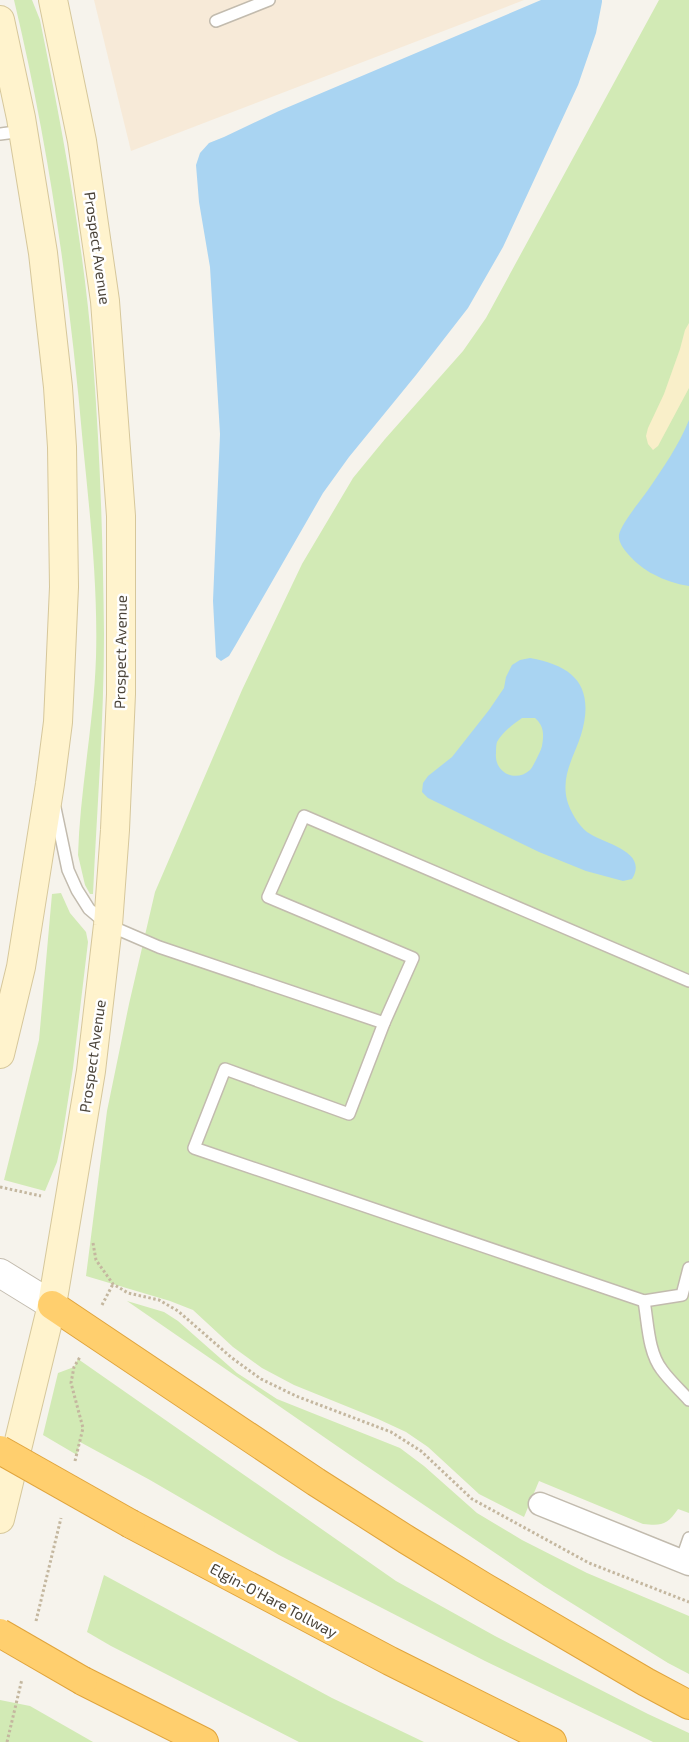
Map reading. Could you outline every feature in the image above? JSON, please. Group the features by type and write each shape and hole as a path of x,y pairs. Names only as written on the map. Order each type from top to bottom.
{"highway":[{"path":"52,1305 391,1530 484,1587 646,1682 689,1705"},
{"name":"Elgin-O'Hare Tollway","path":"0,1450 131,1524 390,1662 552,1742"},
{"path":"0,1633 83,1681 204,1742"}],"main road":[{"name":"Prospect Avenue","path":"0,1519 52,1305 91,1071 108,925 115,830 121,694 121,516 105,301 82,140 53,0"},
{"path":"0,20 11,132 43,253 58,387 62,448 64,587 58,722 50,784 21,967 0,1054"}],"street":[{"path":"0,1272 52,1305"},
{"path":"540,1504 685,1562"}],"lane":[{"path":"216,21 268,0"},
{"path":"50,784 68,870 77,890 89,909 108,925 159,947 384,1023"},
{"path":"689,981 304,816 268,897 413,958 384,1023 349,1114 225,1069 194,1148 644,1302 682,1295 689,1268"},
{"path":"644,1302 652,1345 661,1369 689,1400"},
{"path":"685,1562 689,1538"}],"path":[{"path":"0,1187 43,1197"},
{"path":"92,1240 96,1260 113,1284 128,1292 159,1300 178,1311 232,1358 261,1379 296,1396 391,1432 421,1451 472,1499 589,1563 689,1602"},
{"path":"109,1291 113,1284"},
{"path":"75,1465 83,1428 71,1383 74,1367 83,1351"},
{"path":"34,1630 63,1513"},
{"path":"7,1742 22,1678"}],"shaded area":[{"path":"94,0 524,0 131,151"}],"green space":[{"path":"14,0 32,0 40,20 72,190 93,360 101,497 104,667 93,894 90,894 85,885 78,855 96,657 95,577 91,524 72,333 57,221 38,110"},
{"path":"659,0 689,0 689,1513 678,1509 667,1521 655,1525 643,1524 539,1481 524,1517 479,1494 428,1447 406,1432 294,1385 262,1368 233,1347 193,1310 170,1301 86,1276 107,1111 155,892 242,690 302,564 353,478 463,351 486,318"},
{"path":"61,893 70,913 86,932 88,942 73,1068 62,1139 57,1162 45,1191 4,1180 39,1040 52,894"},
{"path":"127,1301 164,1312 178,1321 237,1373 277,1399 400,1448 424,1466 477,1513 522,1540 587,1573 689,1616 689,1674 544,1586"},
{"path":"78,1359 396,1581 495,1636 689,1733 689,1742 653,1742 485,1661 279,1555 150,1480 80,1442 77,1455 43,1435 58,1373 74,1367"},
{"path":"104,1575 332,1698 424,1742 299,1742 111,1646 87,1632"},
{"path":"0,1700 30,1706 93,1742 0,1742"}],"sand":[{"path":"689,323 689,388 658,446 653,450 648,444 646,436 648,428 664,394"}],"water":[{"path":"541,0 602,0 602,2 596,33 578,85 503,247 468,308 349,457 323,493 229,656 221,661 216,657 213,601 220,434 210,267 199,202 196,165 200,153 209,143 279,111"},
{"path":"689,420 689,586 666,580 643,568 626,552 619,540 619,535 627,519 670,456"},
{"path":"530,658 546,662 570,673 578,682 583,692 585,719 567,774 567,800 580,826 587,832 630,855 635,862 636,869 632,879 623,881 586,871 539,852 428,798 422,792 423,783 428,776 452,757 489,710 504,688 506,677 512,665 520,660","holes":["522,718 535,718 542,727 542,748 531,769 518,776 507,774 498,766 496,760 497,742 508,729"]}]}
